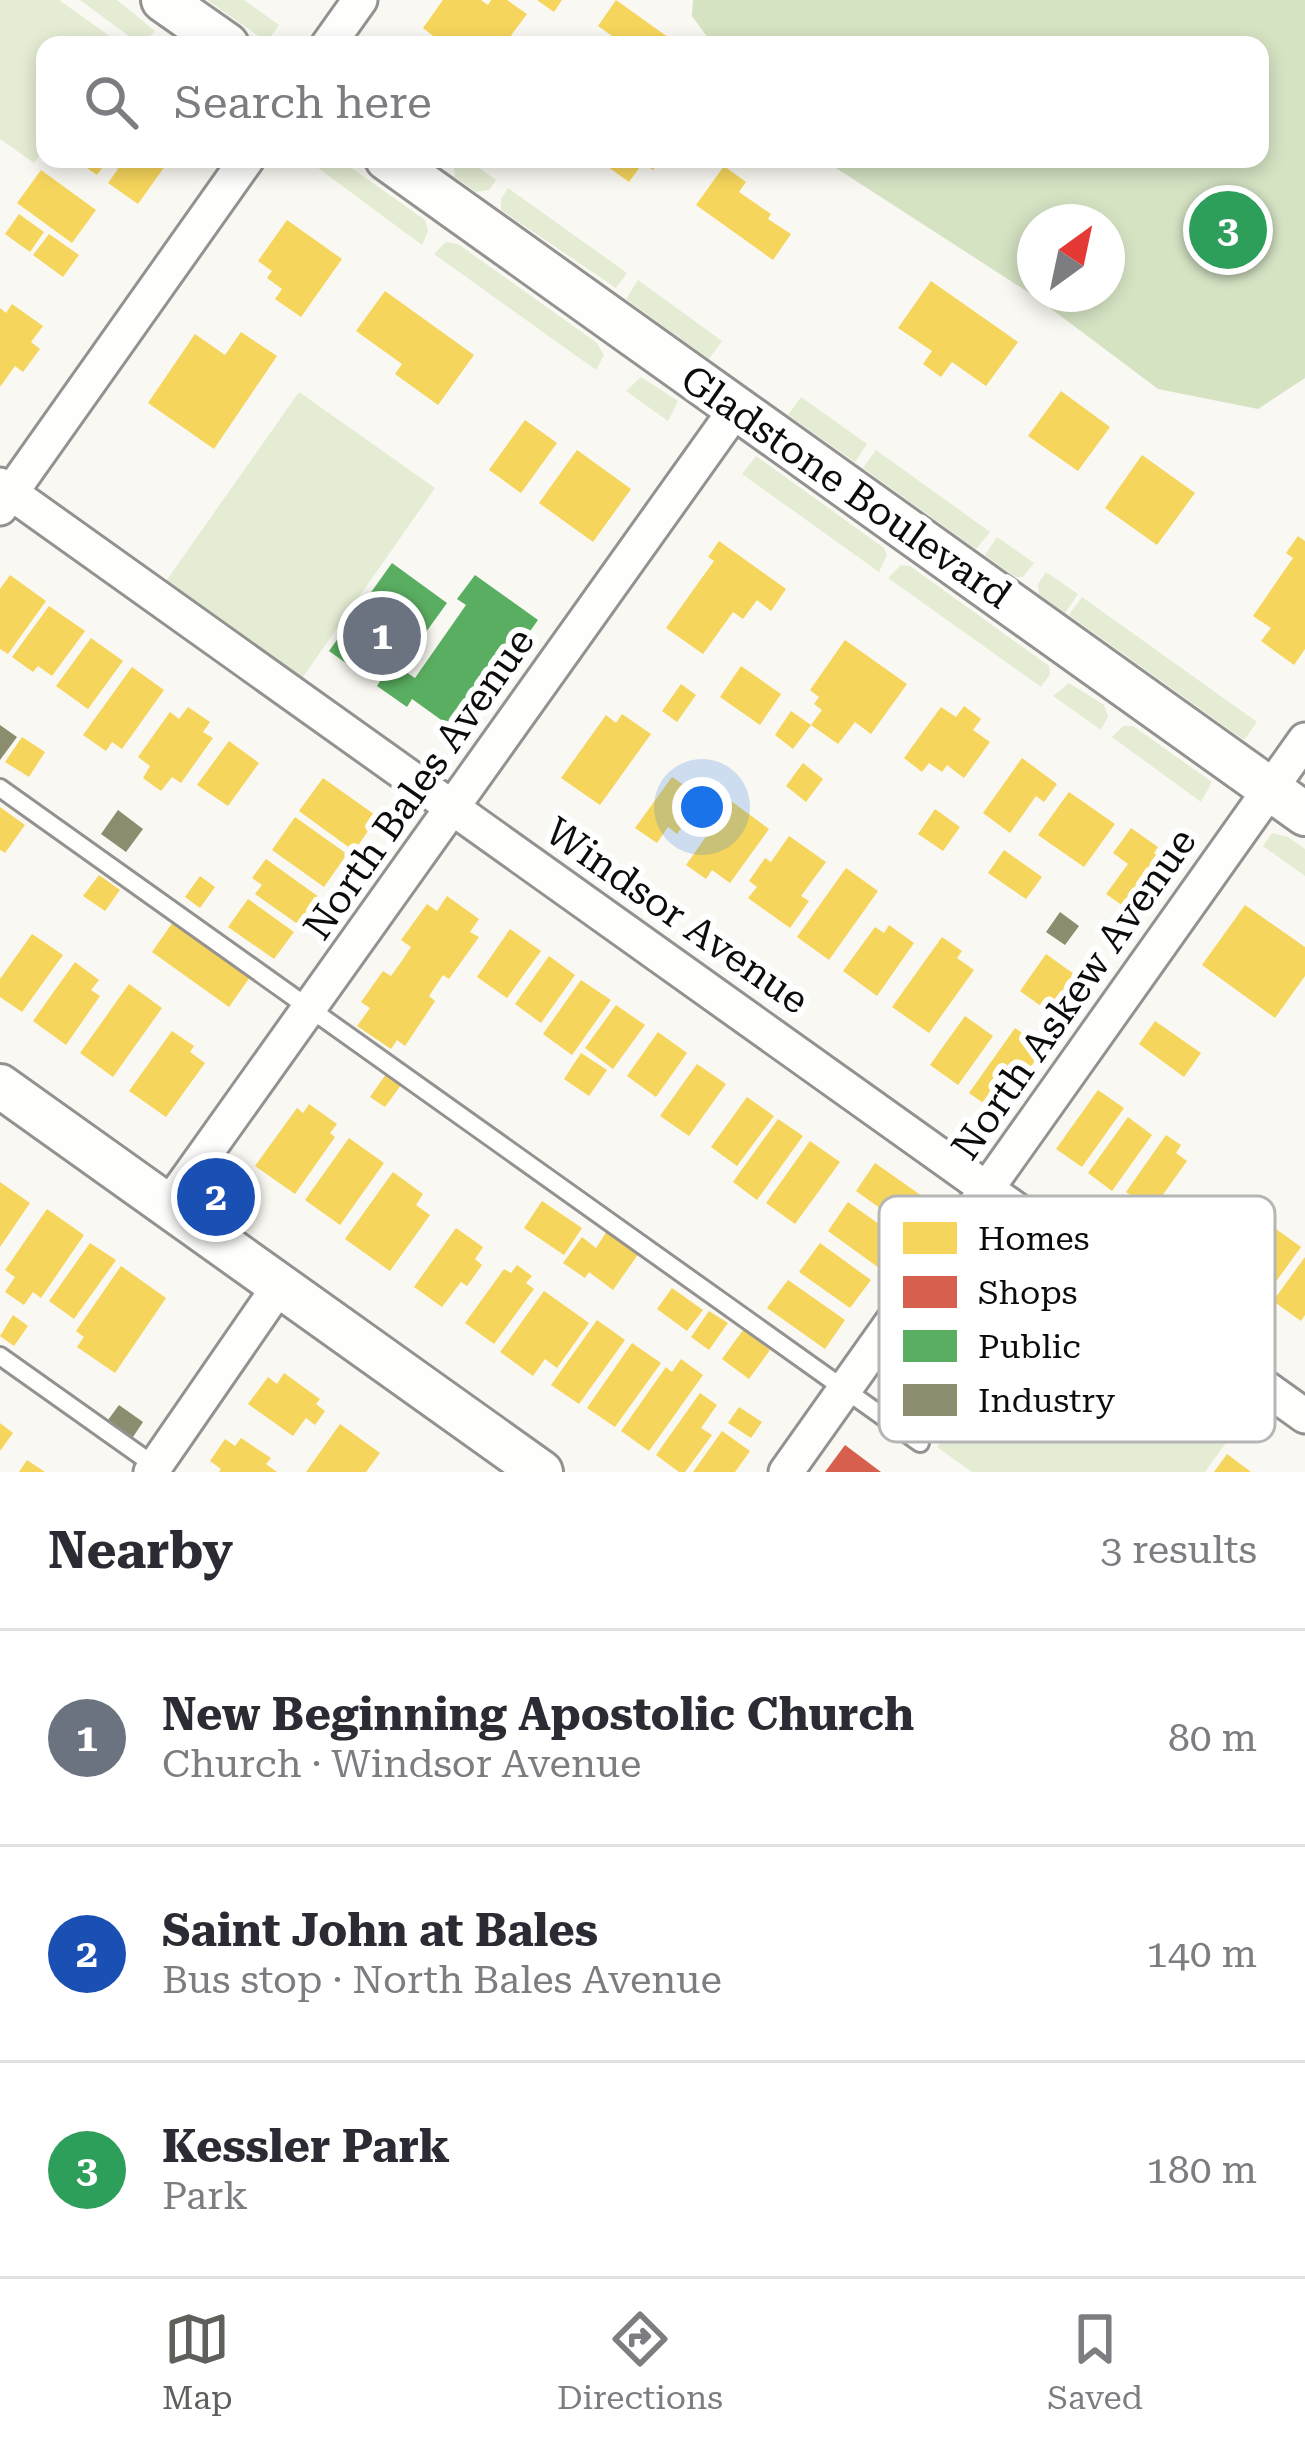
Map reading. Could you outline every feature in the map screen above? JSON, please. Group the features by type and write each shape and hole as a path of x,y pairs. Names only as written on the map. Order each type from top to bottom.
{"street":[{"path":"164,0 214,36"},
{"path":"334,36 360,0"},
{"path":"4,495 240,168"},
{"name":"Gladstone Boulevard","path":"400,168 1305,814"},
{"name":"North Bales Avenue","path":"168,1206 736,409"},
{"name":"Windsor Avenue","path":"4,495 997,1196"},
{"name":"North Askew Avenue","path":"982,1196 1305,740"},
{"path":"0,1086 541,1472"},
{"path":"157,1470 280,1286"},
{"name":"North Askew Avenue","path":"786,1472 879,1342"},
{"name":"Windsor Avenue","path":"1275,1395 1305,1416"}],"lane":[{"path":"0,788 879,1414"},
{"path":"0,1356 157,1470"}],"green space":[{"path":"0,0 59,0 110,36 36,36 36,160 0,139"},
{"path":"80,0 117,0 155,31 150,36 129,36"},
{"path":"207,0 244,0 279,25 271,36 258,36"},
{"path":"693,0 1305,0 1305,378 1258,409 1158,389 1055,312 1125,312 1125,204 1017,204 1017,285 836,168 1269,168 1269,36 706,36 692,16"},
{"path":"318,168 352,168 425,220 428,231 422,245"},
{"path":"454,168 479,168 496,180 489,190 476,192 455,177"},
{"path":"508,188 627,273 616,288 501,210"},
{"path":"446,242 458,244 597,343 604,355 596,370 434,254"},
{"path":"638,280 722,341 709,359 626,299"},
{"path":"641,377 678,401 668,421 626,391"},
{"path":"299,392 435,488 301,680 164,584"},
{"path":"801,397 867,444 855,462 788,415"},
{"path":"876,450 990,532 976,549 863,468"},
{"path":"756,456 884,548 887,555 879,572 742,474"},
{"path":"997,537 1034,563 1023,577 1015,577 985,555"},
{"path":"901,565 910,566 1049,666 1050,674 1041,687 888,578"},
{"path":"1046,572 1078,594 1065,613 1039,594 1038,584"},
{"path":"1082,597 1257,722 1244,740 1069,615"},
{"path":"1069,683 1104,705 1108,716 1101,730 1053,696"},
{"path":"1123,726 1133,726 1212,782 1201,802 1112,737"},
{"path":"1272,833 1305,849 1305,876 1263,846"},
{"path":"941,1442 1226,1442 1205,1472 972,1472 937,1447"}],"building: Homes":[{"path":"443,0 481,0 488,5 491,0 507,0 527,14 511,36 433,36 423,28"},
{"path":"537,0 562,0 554,12"},
{"path":"616,0 666,36 612,36 598,26"},
{"path":"164,168 138,204 108,183 118,169"},
{"path":"610,168 639,168 629,182"},
{"path":"727,168 746,182 739,192 791,234 773,260 696,205"},
{"path":"41,170 96,210 72,243 17,203"},
{"path":"19,214 44,232 30,252 5,234"},
{"path":"287,220 342,259 301,317 275,299 282,289 267,278 272,271 258,261"},
{"path":"49,234 79,255 63,277 33,255"},
{"path":"931,281 1018,342 986,386 952,362 941,377 923,364 932,351 898,328"},
{"path":"385,291 474,355 438,405 395,374 402,364 356,331"},
{"path":"12,304 43,326 31,342 40,349 23,372 15,366 0,387 0,308 6,313"},
{"path":"241,332 277,356 214,449 148,403 195,334 225,355"},
{"path":"1061,391 1110,427 1078,471 1028,436"},
{"path":"525,420 557,443 521,493 489,470"},
{"path":"577,450 631,489 593,542 539,503"},
{"path":"1142,455 1195,493 1157,545 1105,508"},
{"path":"1298,536 1305,541 1305,649 1294,665 1261,641 1271,628 1253,616 1293,558 1286,553"},
{"path":"719,541 786,589 771,611 757,600 743,619 733,612 703,654 666,628 714,561 708,557"},
{"path":"10,575 46,601 8,654 0,649 0,589"},
{"path":"49,606 85,631 52,676 38,666 33,672 12,657"},
{"path":"91,638 123,661 88,709 56,686"},
{"path":"845,640 907,684 871,734 855,722 838,744 811,725 822,710 814,704 819,697 810,690"},
{"path":"741,666 781,694 760,725 720,697"},
{"path":"132,667 164,690 122,749 112,742 106,751 83,735"},
{"path":"681,684 696,695 677,722 662,711"},
{"path":"964,706 981,719 973,730 990,742 964,778 947,765 942,772 929,763 922,772 904,758 941,707 956,717"},
{"path":"188,707 210,722 203,732 213,738 181,783 172,777 161,791 143,778 150,766 138,757 170,712 179,719"},
{"path":"791,711 811,725 793,749 775,735"},
{"path":"622,714 651,734 600,805 561,778 606,715 616,723"},
{"path":"22,737 45,752 29,777 5,762"},
{"path":"229,741 259,763 228,806 197,785"},
{"path":"1022,758 1057,784 1044,802 1036,796 1010,833 983,813"},
{"path":"803,763 823,779 806,802 786,786"},
{"path":"672,777 703,798 677,834 668,827 657,843 635,828"},
{"path":"323,778 378,817 354,851 299,811"},
{"path":"1069,792 1115,824 1084,867 1038,835"},
{"path":"731,801 769,829 730,883 712,870 706,879 686,865"},
{"path":"0,807 25,825 5,853 0,850"},
{"path":"935,809 960,827 943,851 918,834"},
{"path":"295,817 347,854 324,887 272,850"},
{"path":"1131,828 1158,847 1154,853 1172,866 1152,895 1144,889 1129,910 1106,894 1128,864 1113,853"},
{"path":"789,836 826,862 801,896 809,901 790,928 748,898 757,887 749,881 765,858 771,862"},
{"path":"1004,850 1042,877 1026,899 988,873"},
{"path":"266,859 319,897 299,925 255,894 262,885 252,878"},
{"path":"846,868 878,891 829,960 797,937"},
{"path":"99,875 120,890 105,911 83,896"},
{"path":"200,876 215,887 200,908 185,897"},
{"path":"447,896 479,919 470,932 479,937 449,979 443,975 429,996 435,1001 405,1046 397,1040 391,1049 357,1026 370,1008 361,1002 383,971 391,976 401,962 411,947 401,940 427,904 437,911"},
{"path":"248,899 294,932 274,959 228,927"},
{"path":"1245,905 1305,947 1305,976 1275,1018 1202,965"},
{"path":"173,922 250,977 229,1007 152,952"},
{"path":"889,925 914,943 877,996 843,971 875,927 884,933"},
{"path":"510,929 541,951 507,998 477,977"},
{"path":"32,934 63,955 22,1012 0,997 0,979"},
{"path":"942,937 962,951 957,958 974,970 929,1033 892,1007"},
{"path":"1046,954 1085,982 1059,1019 1020,991"},
{"path":"549,956 575,975 541,1023 515,1004"},
{"path":"75,962 99,980 91,990 100,996 66,1045 33,1021"},
{"path":"581,980 611,1000 572,1055 543,1034"},
{"path":"129,984 162,1008 113,1077 80,1053"},
{"path":"616,1005 645,1025 613,1069 585,1048"},
{"path":"965,1016 993,1036 958,1085 930,1065"},
{"path":"1155,1021 1201,1053 1184,1077 1139,1044"},
{"path":"1015,1028 1044,1048 998,1113 969,1093"},
{"path":"172,1031 194,1046 190,1052 205,1063 166,1117 129,1091"},
{"path":"658,1032 687,1053 656,1097 627,1076"},
{"path":"581,1053 607,1070 589,1096 564,1079"},
{"path":"697,1064 726,1084 689,1136 660,1116"},
{"path":"386,1074 401,1085 385,1107 370,1097"},
{"path":"1098,1090 1124,1108 1082,1167 1056,1149"},
{"path":"747,1097 774,1116 737,1166 711,1147"},
{"path":"309,1104 337,1124 330,1133 335,1137 295,1194 255,1166 297,1108 303,1113"},
{"path":"1128,1117 1152,1135 1112,1191 1088,1173"},
{"path":"778,1119 803,1136 757,1200 733,1182"},
{"path":"1166,1135 1181,1145 1176,1153 1187,1161 1162,1196 1126,1192"},
{"path":"349,1138 384,1163 340,1225 305,1200"},
{"path":"810,1141 840,1162 795,1224 766,1203"},
{"path":"875,1163 922,1196 879,1196 879,1207 856,1191"},
{"path":"393,1172 423,1194 416,1205 430,1215 390,1271 345,1239"},
{"path":"0,1182 30,1203 0,1247"},
{"path":"542,1201 582,1228 564,1255 524,1228"},
{"path":"848,1202 879,1224 879,1268 828,1231"},
{"path":"47,1209 84,1235 41,1298 33,1292 24,1305 5,1292 15,1277 5,1270"},
{"path":"456,1228 483,1247 475,1259 482,1265 467,1286 461,1282 442,1307 414,1287"},
{"path":"1275,1230 1301,1247 1275,1283"},
{"path":"607,1231 639,1253 613,1290 589,1272 585,1278 563,1263 582,1237 596,1248"},
{"path":"90,1243 116,1260 74,1319 49,1301"},
{"path":"820,1243 871,1280 850,1308 799,1272"},
{"path":"1305,1257 1305,1315 1301,1321 1275,1298"},
{"path":"517,1265 532,1276 526,1283 534,1289 494,1344 465,1323 504,1269 511,1273"},
{"path":"121,1266 166,1298 115,1373 77,1347 84,1337 76,1331"},
{"path":"788,1280 845,1320 825,1349 767,1308"},
{"path":"672,1288 703,1310 687,1331 657,1309"},
{"path":"544,1291 589,1323 557,1368 545,1359 533,1376 500,1352"},
{"path":"709,1311 728,1323 709,1350 691,1337"},
{"path":"13,1315 28,1326 14,1346 0,1336"},
{"path":"597,1320 625,1340 579,1404 551,1385"},
{"path":"743,1330 770,1350 749,1379 722,1359"},
{"path":"632,1343 661,1363 615,1427 587,1408"},
{"path":"681,1359 703,1375 649,1451 621,1431 666,1367 672,1372"},
{"path":"284,1373 320,1399 316,1404 325,1411 315,1425 306,1418 293,1436 248,1404 268,1377 277,1384"},
{"path":"700,1393 717,1405 701,1428 712,1435 685,1472 679,1472 656,1455"},
{"path":"739,1407 762,1422 751,1438 728,1423"},
{"path":"0,1423 13,1433 0,1451"},
{"path":"340,1424 380,1453 366,1472 306,1472"},
{"path":"722,1431 750,1451 735,1472 693,1472"},
{"path":"241,1438 271,1458 266,1464 277,1472 219,1472 210,1461 225,1439 235,1446"},
{"path":"1227,1454 1251,1472 1214,1472"},
{"path":"27,1460 45,1472 19,1472"}],"building: Shops":[{"path":"845,1445 881,1472 825,1472"}],"building: Public":[{"path":"392,563 447,603 400,668 415,678 466,605 457,599 475,575 538,620 458,732 412,699 407,707 377,686 382,678 355,659 350,666 329,651"}],"building: Industry":[{"path":"0,725 17,737 0,760"},
{"path":"118,810 143,829 126,852 101,834"},
{"path":"1060,912 1079,926 1065,945 1046,932"},
{"path":"119,1405 143,1422 133,1437 108,1420"}],"place":[{"name":"Kessler Park","path":"1228,230"},
{"name":"New Beginning Apostolic Church","path":"382,636"},
{"name":"Saint John at Bales","path":"216,1197"}]}
